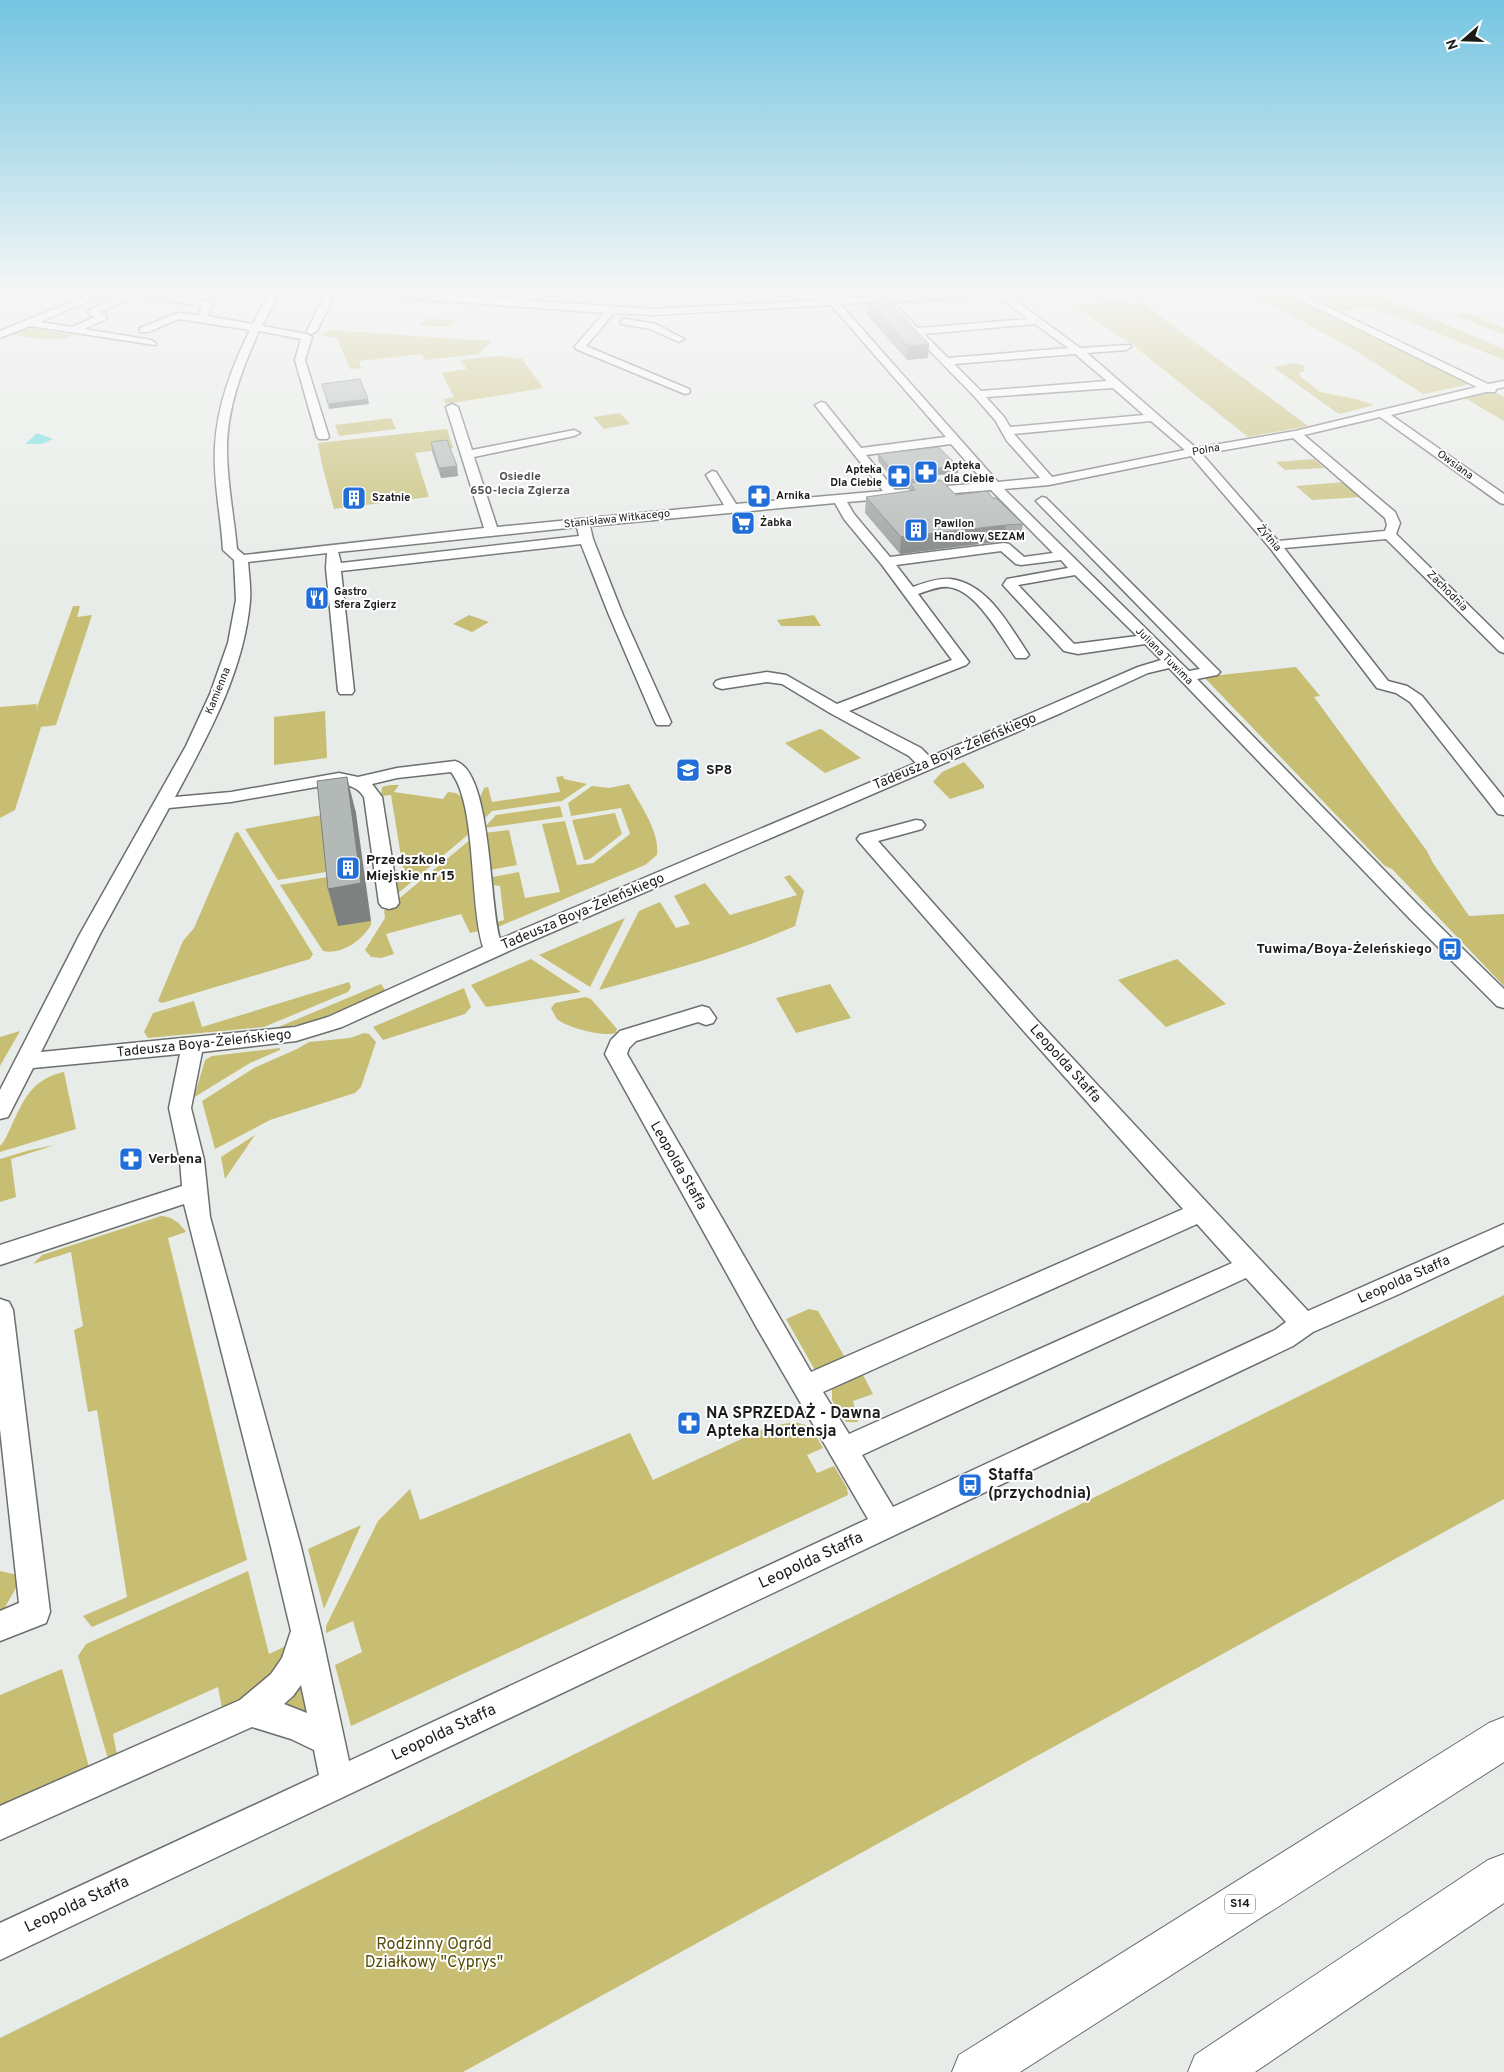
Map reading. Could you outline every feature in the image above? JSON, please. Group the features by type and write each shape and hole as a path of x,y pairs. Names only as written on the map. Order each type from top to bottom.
{"highway":[{"name":"S14","path":"976,2072 1504,1738"},
{"path":"1212,2072 1504,1876"}],"street":[{"name":"Kamienna","path":"26,1061 90,934 194,746 218,694 235,643 243,600 241,559 230,550 221,448 231,391"},
{"path":"309,391 323,437"},
{"name":"Juliana Tuwima","path":"911,391 1026,519 1178,669 1430,929 1504,1001"},
{"path":"975,391 1000,419 1006,431 1049,481"},
{"path":"978,394 1024,391"},
{"name":"Żytnia","path":"1125,391 1194,452 1276,545 1383,685 1401,689 1416,699 1504,810"},
{"name":"Polna","path":"995,486 1049,481 1295,434 1476,391"},
{"path":"1492,391 1502,397"},
{"path":"821,405 892,495"},
{"path":"452,406 492,531"},
{"name":"Owsiana","path":"1381,413 1504,500"},
{"path":"1006,431 1154,417"},
{"path":"467,455 574,433"},
{"path":"1276,545 1389,535 1394,526 1394,520 1390,515 1295,434"},
{"path":"858,452 954,440"},
{"path":"712,475 732,508"},
{"name":"Stanisława Witkacego","path":"241,559 492,531 732,508 995,486"},
{"path":"836,710 961,662 887,562 849,516 839,500"},
{"path":"1042,501 1056,516"},
{"path":"1026,519 1056,516"},
{"name":"Tadeusza Boya-Żeleńskiego","path":"26,1061 261,1039 296,1034 318,1028 494,950 1056,710 1144,670 1178,669 1212,672 1056,516"},
{"path":"582,523 586,539 616,615 663,722"},
{"name":"Zachodnia","path":"1389,535 1504,648"},
{"path":"333,568 586,539"},
{"path":"887,562 1004,547 1021,561 1064,556"},
{"path":"332,549 346,691"},
{"path":"1079,570 1012,582 1010,585 1069,648 1078,649 1148,639"},
{"path":"909,593 923,587 955,584 982,600 1021,655"},
{"path":"722,684 767,677 786,680 836,710 915,752 927,764"},
{"path":"358,782 384,775 448,765 455,766 460,770 468,786 482,874 488,938 494,950"},
{"path":"162,803 231,797 339,778 358,782 366,787 373,797 389,903"},
{"name":"Leopolda Staffa","path":"916,825 866,839 956,944 1304,1324"},
{"name":"Leopolda Staffa","path":"706,1018 702,1012 628,1036 618,1045 616,1054 650,1119 888,1525"},
{"path":"192,1046 180,1108 192,1160 198,1218 286,1547 306,1631 337,1783"},
{"path":"0,1111 26,1061"},
{"path":"0,1255 194,1191"},
{"path":"806,1387 1200,1212"},
{"name":"Leopolda Staffa","path":"0,1942 1284,1338 1304,1324 1388,1288 1504,1234"},
{"path":"843,1450 1249,1266"},
{"path":"0,1310 8,1461 35,1612 0,1626"},
{"path":"0,1823 251,1711 282,1685 296,1666 306,1631"},
{"path":"251,1711 274,1716 302,1726 328,1740"}],"green space":[{"path":"451,391 527,391 446,404 444,399 454,397"},
{"path":"1190,391 1260,391 1308,426 1248,437"},
{"path":"1306,391 1318,391 1374,405 1340,414"},
{"path":"1418,391 1439,391 1423,394"},
{"path":"1474,391 1492,391 1504,397 1504,421 1458,394"},
{"path":"620,413 630,424 604,429 593,417"},
{"path":"391,418 396,429 339,436 335,425"},
{"path":"447,429 453,448 415,453 429,497 334,509 318,443"},
{"path":"1314,459 1324,468 1285,470 1276,462"},
{"path":"1344,482 1361,497 1312,500 1296,486"},
{"path":"73,606 80,606 77,617 92,615 56,725 41,727 15,810 0,818 0,707 37,704 36,710"},
{"path":"469,615 489,622 472,632 453,624"},
{"path":"814,615 821,626 781,626 777,620"},
{"path":"1296,667 1320,696 1314,697 1427,851 1469,916 1504,914 1504,986 1392,869 1385,866 1201,674 1212,672 1221,675"},
{"path":"325,711 327,758 274,765 274,717"},
{"path":"821,729 861,758 825,773 785,743"},
{"path":"964,762 984,785 984,788 950,799 933,782 942,772"},
{"path":"563,776 564,779 587,784 562,801 492,811 480,823 477,804 484,788 488,787 492,802 560,792 556,777"},
{"path":"629,784 652,828 657,846 657,855 645,865 493,929 491,924 504,920 500,886 486,884 487,878 519,872 525,898 560,892 542,824 565,821 577,865 593,863 630,834 621,808 571,816 568,803 592,786 609,788"},
{"path":"399,785 394,792 443,799 448,792 456,793 465,799 470,833 396,895 394,883 405,881 391,795 381,796 382,787"},
{"path":"560,806 563,817 484,828 496,815"},
{"path":"355,809 356,813 332,871 278,880 245,829"},
{"path":"615,813 622,834 590,859 584,860 572,820"},
{"path":"509,830 517,865 485,871 484,833"},
{"path":"238,832 313,954 310,959 162,1003 158,1001 183,941 194,928 235,833"},
{"path":"471,839 479,931 470,933 461,914 386,934 394,954 381,958 371,957 365,950 385,918 384,911"},
{"path":"790,875 804,891 795,926 723,954 599,990 639,911 660,902 676,928 690,924 674,896 705,883 730,915 797,895 784,877"},
{"path":"333,876 371,921 371,925 350,946 330,952 323,951 280,885"},
{"path":"625,918 590,987 539,955"},
{"path":"531,959 581,992 486,1007 471,985"},
{"path":"1177,959 1226,1004 1166,1027 1118,980"},
{"path":"349,982 351,987 348,992 264,1027 148,1038 144,1032 153,1013 194,1001 202,1027"},
{"path":"381,984 385,990 384,992 318,1020 269,1031"},
{"path":"830,984 851,1018 796,1033 776,998"},
{"path":"464,988 471,1007 465,1014 383,1040 373,1027"},
{"path":"585,997 591,999 617,1029 616,1033 595,1033 569,1026 557,1019 551,1008 555,1003"},
{"path":"20,1031 0,1066 0,1037"},
{"path":"364,1033 369,1034 376,1042 361,1087 355,1093 270,1120 215,1149 202,1101 254,1068 309,1042 350,1038"},
{"path":"280,1048 280,1050 250,1063 193,1098 191,1094 196,1091 205,1060 212,1056"},
{"path":"64,1072 76,1129 0,1152 0,1146 6,1138 19,1109 30,1093 43,1080"},
{"path":"255,1135 225,1179 221,1157"},
{"path":"55,1145 11,1159 16,1197 0,1202 0,1159"},
{"path":"161,1216 175,1221 186,1232 168,1238 247,1560 92,1627 83,1616 127,1597 97,1410 88,1412 74,1330 83,1326 71,1252 33,1264 42,1255"},
{"name":"Rodzinny Ogród Działkowy \"Cyprys\"","path":"1504,1295 1504,1499 463,2072 0,2072 0,2038"},
{"path":"809,1309 818,1311 847,1361 816,1372 786,1319"},
{"path":"862,1373 873,1394 853,1401 858,1422 846,1422 832,1400 832,1387"},
{"path":"794,1422 810,1426 823,1448 807,1455 817,1473 834,1466 847,1488 848,1495 351,1726 335,1665 362,1652 353,1621 326,1633 326,1626 378,1521 410,1489 420,1520 630,1433 653,1480 767,1427"},
{"path":"361,1525 324,1609 308,1549"},
{"path":"0,1571 23,1576 1,1614 0,1613"},
{"path":"248,1571 269,1654 292,1643 289,1655 257,1692 222,1708 218,1687 113,1734 117,1755 108,1759 78,1656 86,1644"},
{"path":"62,1669 89,1767 0,1806 0,1695"},
{"path":"304,1675 314,1722 275,1705"}],"water":[{"path":"37,433 53,439 42,444 25,444"}],"building":[{"path":"324,391 365,391 368,399 328,404"},
{"path":"447,440 457,466 439,468 431,442"},
{"path":"938,447 958,466 921,470 929,478 901,481 878,454"},
{"path":"941,480 956,495 987,491 1023,524 901,537 866,497 915,490 910,483"},
{"path":"347,777 361,883 328,889 317,781"}],"place":[{"name":"Apteka dla Ciebie","path":"926,472"},
{"name":"Apteka Dla Ciebie","path":"899,476"},
{"name":"Arnika","path":"759,496"},
{"name":"Szatnie","path":"354,498"},
{"name":"Żabka","path":"743,523"},
{"name":"Pawilon Handlowy SEZAM","path":"916,530"},
{"name":"Gastro Sfera Zgierz","path":"317,598"},
{"name":"SP8","path":"688,770"},
{"name":"Przedszkole Miejskie nr 15","path":"348,868"},
{"name":"Tuwima/Boya-Żeleńskiego","path":"1450,949"},
{"name":"Verbena","path":"131,1159"},
{"name":"NA SPRZEDAŻ - Dawna Apteka Hortensja","path":"689,1423"},
{"name":"Staffa (przychodnia)","path":"970,1485"}],"district":[{"name":"Osiedle 650-lecia Zgierza","path":"520,484"}]}
